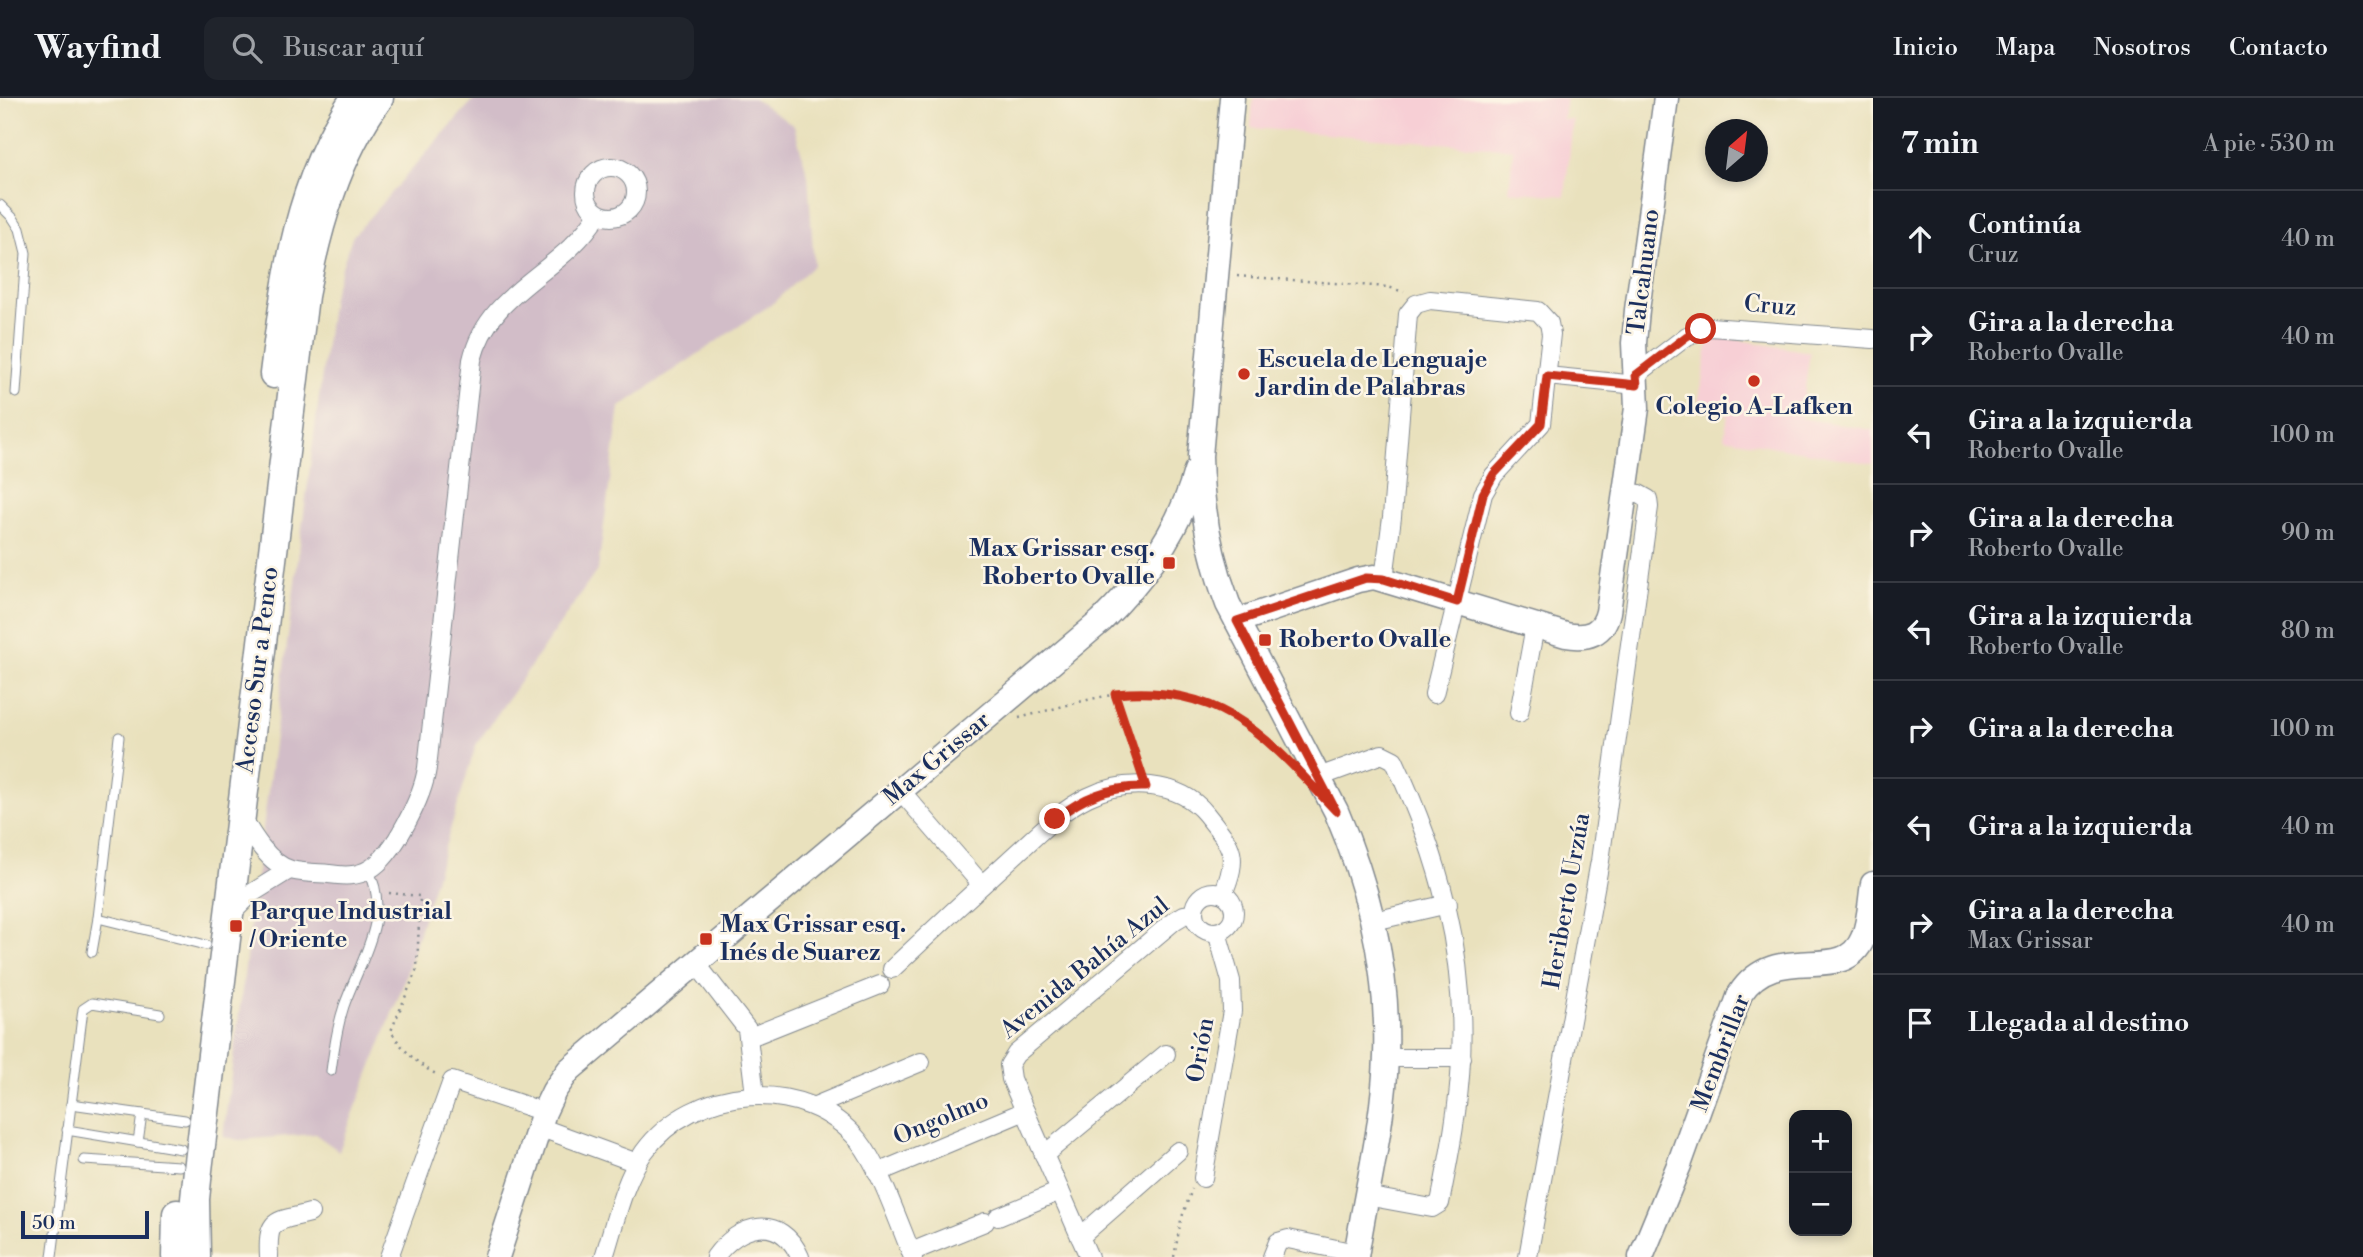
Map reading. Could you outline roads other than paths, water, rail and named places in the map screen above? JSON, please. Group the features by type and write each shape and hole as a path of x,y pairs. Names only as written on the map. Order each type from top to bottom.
{"main road":[{"name":"Acceso Sur a Penco","path":"176,1257 180,1158 289,264 296,231 314,176 334,132 355,98"},
{"name":"Acceso Sur a Penco","path":"196,1257 195,1199 198,1170 308,278 324,212 338,174 359,129 379,98"}],"street":[{"path":"1232,98 1200,456 1202,502 1221,586 1319,777 1351,847 1374,921 1383,983 1386,1058 1356,1255 1288,1239 1275,1245 1272,1257"},
{"name":"Talcahuano","path":"1535,626 1584,637 1597,632 1603,626 1608,612 1637,408 1634,343 1637,310 1666,98"},
{"path":"241,816 260,846 289,870 341,876 360,874 376,865 388,851 413,810 426,778 475,345 494,314 568,253 583,237 598,214"},
{"path":"1384,579 1392,517 1406,320 1416,304 1430,300 1538,311 1546,318 1551,328 1541,424 1494,474 1483,494 1434,694"},
{"name":"Cruz","path":"1637,380 1687,336 1710,327 1873,339"},
{"path":"1547,376 1637,380"},
{"name":"Max Grissar","path":"496,1257 542,1119 561,1080 579,1061 695,962 1101,621 1132,589 1165,543 1186,501 1200,456"},
{"name":"Heriberto Urzúa","path":"1528,1257 1600,861 1643,552 1648,499 1639,494 1625,492"},
{"path":"1165,543 1180,537 1189,537 1212,549"},
{"path":"1617,548 1643,552"},
{"path":"1237,621 1366,578 1384,579 1535,626 1519,713"},
{"path":"1319,777 1377,755 1391,757 1426,833 1448,905 1457,977 1461,1058 1459,1088 1440,1203 1432,1208 1366,1196"},
{"path":"892,969 1055,819 1075,804 1112,789 1160,787 1179,792 1197,803 1208,816 1233,854 1233,868 1223,894 1233,905 1233,915 1226,928 1217,932"},
{"path":"900,790 982,884"},
{"path":"229,917 252,893 289,870"},
{"name":"Membrillar","path":"1641,1257 1683,1153 1740,993 1754,976 1772,967 1836,962 1852,953 1863,939 1873,884"},
{"name":"Avenida Bahía Azul","path":"1217,932 1202,928 1194,914 1197,900 1205,894 1223,894"},
{"path":"1374,921 1448,905"},
{"name":"Avenida Bahía Azul","path":"1089,1257 1009,1072 1012,1059 1174,921 1184,915 1194,914"},
{"name":"Orión","path":"1203,1178 1232,1011 1231,981 1217,932"},
{"path":"695,962 740,1017 750,1037 755,1095"},
{"path":"750,1037 880,985"},
{"path":"1044,1155 1166,1054"},
{"path":"1386,1058 1461,1058"},
{"path":"815,1106 921,1062"},
{"path":"389,1257 452,1081 637,1163"},
{"path":"604,1257 637,1163 663,1132 686,1115 714,1103 755,1095 786,1098 815,1106 850,1130 861,1143 877,1173 912,1254 1060,1191"},
{"name":"Ongolmo","path":"877,1173 1025,1111"},
{"path":"1080,1237 1178,1151"},
{"path":"269,1257 268,1234 272,1226 281,1220 310,1213"},
{"path":"715,1257 734,1237 749,1229 765,1227 789,1238 800,1257"}],"lane":[{"path":"0,205 20,229 26,253 16,393"},
{"path":"92,952 119,737"},
{"path":"331,1071 339,1023 378,914 377,892 368,870"},
{"path":"98,918 206,945"},
{"path":"52,1257 82,1012 85,1006 92,1003 160,1013"},
{"path":"71,1104 185,1120"},
{"path":"138,1142 142,1114"},
{"path":"68,1130 138,1142 180,1158"},
{"path":"84,1160 180,1158"}],"place":[{"name":"Escuela de Lenguaje Jardin de Palabras","path":"1244,374"},
{"name":"Colegio A-Lafken","path":"1754,381"},
{"name":"Max Grissar esq. Roberto Ovalle","path":"1169,563"},
{"name":"Roberto Ovalle","path":"1265,640"},
{"name":"Parque Industrial / Oriente","path":"236,926"},
{"name":"Max Grissar esq. Inés de Suarez","path":"706,939"}]}
